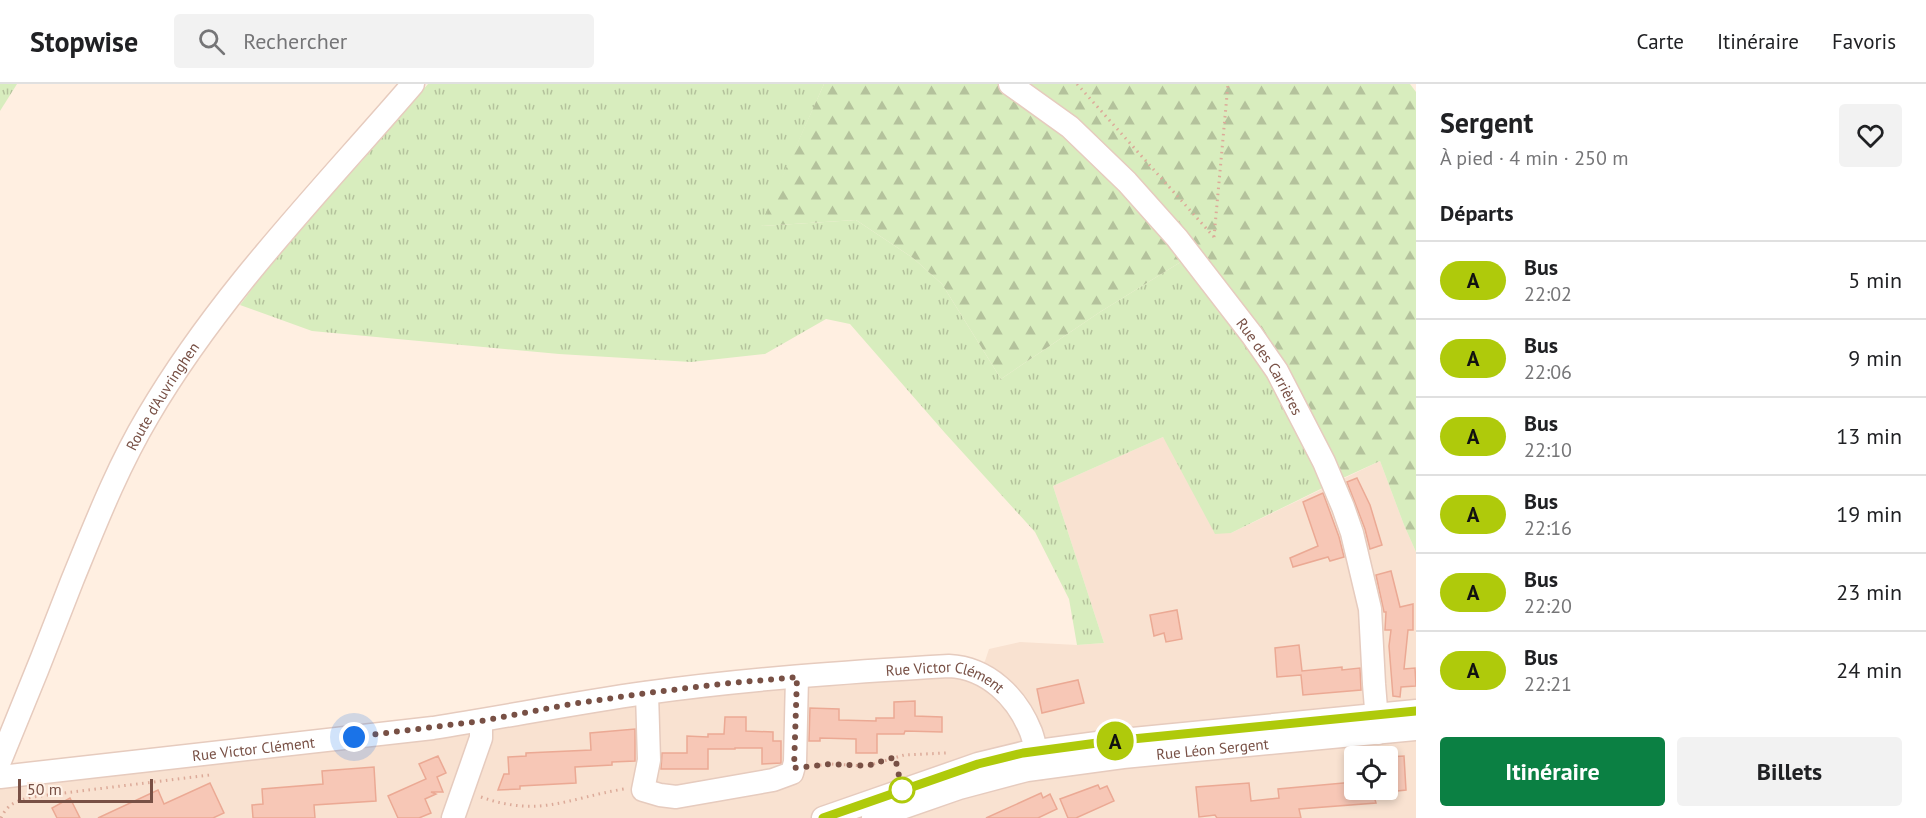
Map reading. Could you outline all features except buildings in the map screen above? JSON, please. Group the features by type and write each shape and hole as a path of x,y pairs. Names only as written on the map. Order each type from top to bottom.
{"street":[{"name":"Route d'Auvringhen","path":"0,761 106,500 132,445 156,402 203,332 253,267 413,84"},
{"name":"Rue des Carrières","path":"1010,84 1070,127 1127,182 1177,238 1277,371 1324,462 1352,533 1372,621 1373,673 1378,724"},
{"name":"Rue Victor Clément","path":"0,777 481,721 572,704 721,684 949,666 975,670 1000,687 1017,706 1031,732 1038,759"},
{"path":"647,693 649,760 644,790 676,797 781,778 792,773 797,677"},
{"name":"Rue Léon Sergent","path":"1378,724 1416,711"},
{"path":"453,818 481,738 481,721"},
{"name":"Rue Léon Sergent","path":"873,818 989,779 1038,759 1122,740 1378,724 1416,729"},
{"name":"Rue Léon Sergent","path":"823,818 1010,755 1038,759"}],"path":[{"path":"1077,84 1214,237 1228,84"},
{"path":"794,768 831,764 867,766 904,755 956,752"},
{"path":"463,790 498,803 526,808 562,804 621,789 644,790"}],"shaded area":[{"path":"1163,437 1231,533 1380,461 1416,552 1416,818 0,818 0,777 572,704 975,670 985,661 989,649 1020,642 1077,645 1104,643 1053,486"}],"green space":[{"path":"0,84 17,84 0,111"},
{"path":"428,84 824,84 761,226 856,220 913,258 942,284 1001,379 1100,312 1200,250 1291,374 1343,478 1231,533 1215,534 1163,437 1053,486 1104,643 1077,645 1069,599 1035,532 850,324 826,319 765,354 691,362 559,354 312,331 240,305 286,243 361,162"},
{"path":"824,84 1410,84 1416,92 1416,552 1380,461 1343,478 1291,374 1200,250 1100,312 1001,379 942,284 913,258 856,220 760,226"}],"bus line":[{"name":"A","path":"823,818 1010,755 1112,741 1416,711"}],"route":[{"path":"354,737 481,721 647,693 797,677 794,768 831,764 867,766 895,757 902,790"}]}
